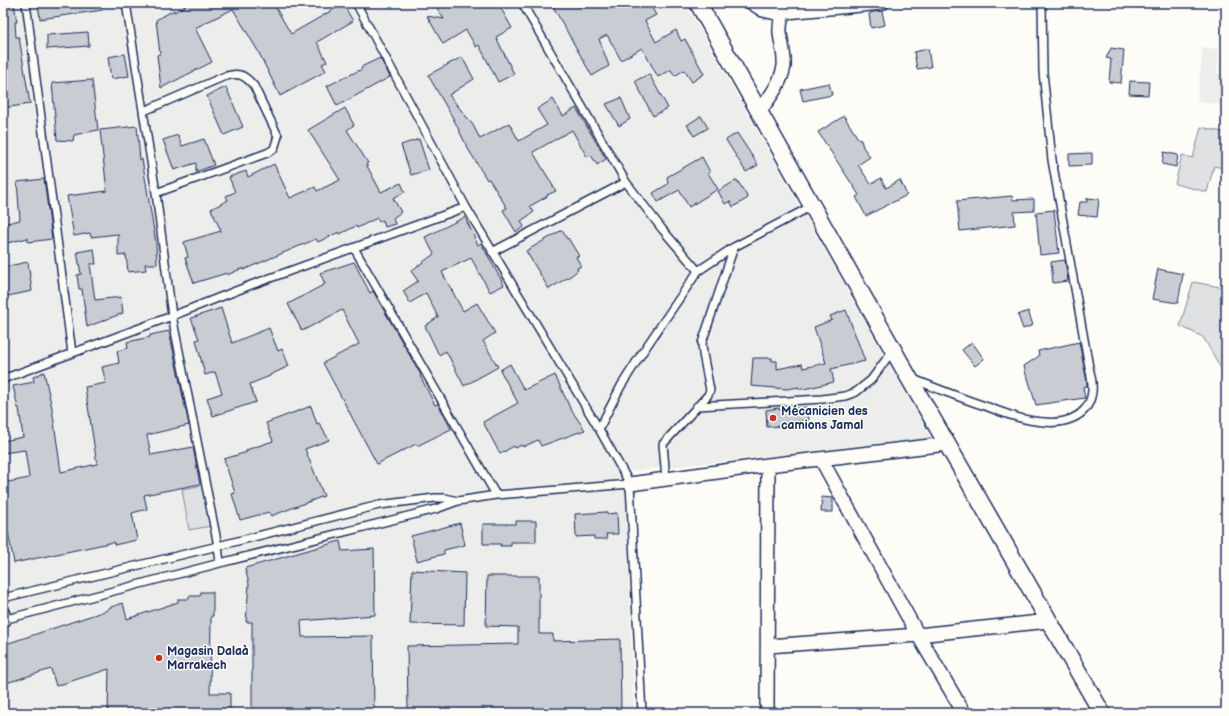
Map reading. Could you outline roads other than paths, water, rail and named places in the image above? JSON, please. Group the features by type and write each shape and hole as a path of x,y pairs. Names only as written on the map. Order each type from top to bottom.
{"street":[{"path":"698,3 893,350 1102,713"},
{"path":"752,3 769,12 785,8 882,3"},
{"path":"759,112 777,86 783,68 783,48 779,31 785,8"},
{"path":"630,484 768,465 947,444"},
{"path":"821,459 918,635 964,713"},
{"path":"767,713 768,465"},
{"path":"768,646 918,635 1049,621"}],"lane":[{"path":"26,3 72,354"},
{"path":"126,3 144,110 172,316 218,546 220,563"},
{"path":"356,3 466,207 599,429 630,484 642,713"},
{"path":"522,3 626,182 662,229 698,271"},
{"path":"909,378 1009,415 1045,422 1069,420 1082,413 1088,406 1092,396 1091,377 1052,160 1043,72 1042,3"},
{"path":"144,110 223,77 236,74 249,79 254,86 278,136 274,149 267,153 156,194"},
{"path":"492,252 626,182"},
{"path":"599,429 621,386 698,271 734,247 812,206"},
{"path":"3,379 251,285 466,207"},
{"path":"666,479 663,444 708,395 710,390 702,342 734,247"},
{"path":"354,248 496,495"},
{"path":"697,406 822,399 845,396 856,392 872,380 893,350"},
{"path":"3,618 436,509 458,501 496,495 630,484"},
{"path":"3,598 379,505 435,498 445,498 458,501"}],"place":[{"name":"Mécanicien des camions Jamal","path":"773,418"},
{"name":"Magasin Dalaà Marrakech","path":"159,658"}]}
